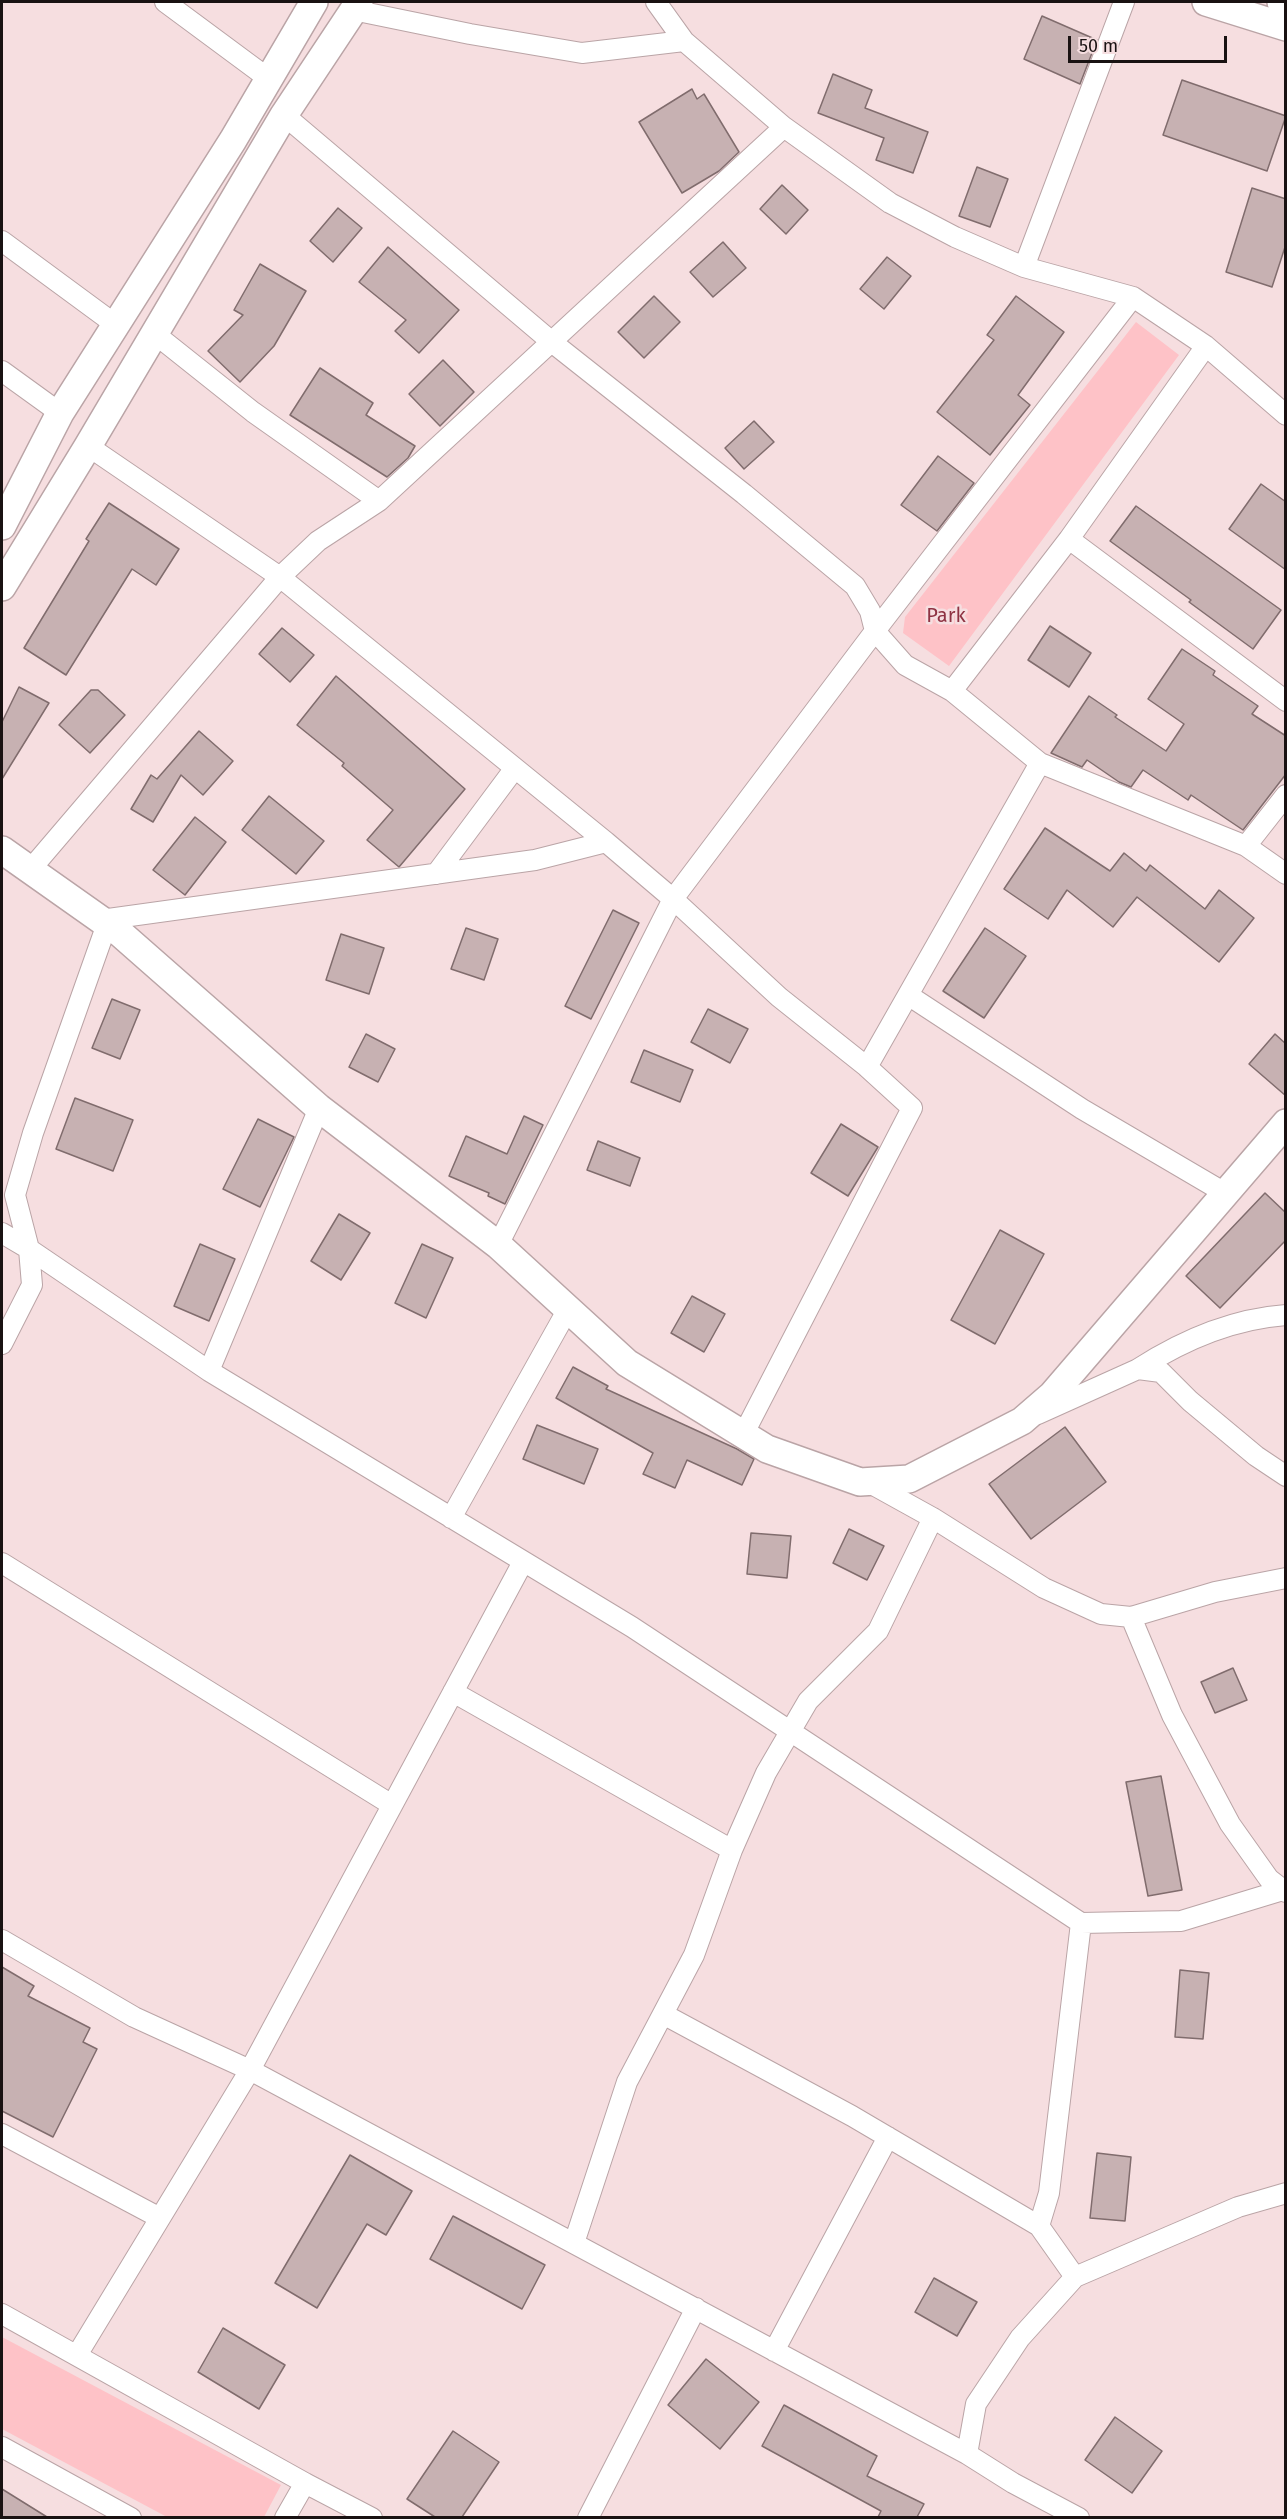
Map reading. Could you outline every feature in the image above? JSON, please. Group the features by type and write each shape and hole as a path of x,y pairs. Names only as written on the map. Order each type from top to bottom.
{"street":[{"path":"165,2 269,79"},
{"path":"2,526 60,413 269,79 314,2"},
{"path":"656,2 684,41 784,127 890,202 955,237 1024,267 1133,297 1206,345 1286,415"},
{"path":"1024,267 1124,2"},
{"path":"1206,2 1286,27"},
{"path":"1281,2 1286,3"},
{"path":"2,587 284,115 356,6 471,34 582,52 684,41"},
{"path":"284,115 553,343 744,494 855,586 870,611 875,631 905,665 952,691 1040,763 1246,846 1286,874"},
{"path":"30,870 280,577 318,541 379,501 553,343 784,127"},
{"path":"2,241 116,325"},
{"path":"498,1245 673,899 875,631 1133,297"},
{"path":"155,334 253,412 379,501"},
{"path":"952,691 1069,539 1206,345"},
{"path":"2,371 60,413"},
{"path":"88,446 280,577 606,842 673,899 779,997 867,1067 912,1108 743,1435"},
{"path":"1069,539 1286,701"},
{"path":"867,1067 1040,763"},
{"path":"436,874 515,768"},
{"path":"1246,846 1286,795"},
{"path":"104,922 535,860 606,842"},
{"path":"2,850 104,922 319,1108 498,1245 627,1363 767,1449 860,1482 909,1479 1022,1421 1138,1369 1197,1336 1225,1326 1286,1315"},
{"path":"2,1344 32,1285 29,1249 15,1195 33,1133 104,922"},
{"path":"908,995 1082,1109 1225,1193"},
{"path":"209,1371 319,1108"},
{"path":"1022,1421 1052,1395 1286,1123"},
{"path":"2,1233 209,1371 632,1627 1081,1923 1181,1921 1284,1891"},
{"path":"452,1518 568,1309"},
{"path":"1138,1369 1161,1372 1190,1401 1256,1456 1286,1476"},
{"path":"868,1482 933,1518 1044,1588 1101,1614 1131,1617 1215,1592 1286,1578"},
{"path":"574,2243 627,2082 694,1955 732,1850 766,1773 808,1701 878,1631 933,1518"},
{"path":"77,2355 250,2070 523,1562"},
{"path":"2,1563 392,1805"},
{"path":"1131,1617 1172,1715 1230,1824 1269,1879 1284,1891"},
{"path":"453,1692 732,1850"},
{"path":"1039,2226 1049,2193 1081,1923"},
{"path":"2,1940 134,2017 250,2070 967,2454 1013,2483 1079,2517"},
{"path":"663,2014 888,2138 1039,2226 1075,2277"},
{"path":"2,2134 160,2218"},
{"path":"774,2351 888,2138"},
{"path":"967,2454 976,2404 1020,2338 1075,2277 1238,2207 1286,2193"},
{"path":"588,2517 696,2308"},
{"path":"2,2314 305,2483 372,2517"},
{"path":"2,2447 130,2517"},
{"path":"285,2517 305,2483"}],"green space":[{"name":"Park","path":"1136,322 1179,355 949,666 903,633 905,617"},
{"path":"2,2337 281,2485 264,2517 167,2517 2,2429"}],"building":[{"path":"1042,16 1097,40 1080,84 1024,59"},
{"path":"833,74 872,90 865,108 928,132 913,173 876,160 884,138 818,113"},
{"path":"1182,80 1286,116 1267,171 1163,135"},
{"path":"692,89 697,99 704,94 739,152 719,171 682,193 639,122"},
{"path":"977,167 1008,179 990,227 959,216"},
{"path":"782,185 808,210 786,234 760,209"},
{"path":"1252,188 1286,199 1286,244 1272,287 1226,272"},
{"path":"338,208 362,228 333,262 310,241"},
{"path":"723,242 746,268 713,297 690,272"},
{"path":"388,247 459,310 419,353 395,331 406,320 359,282"},
{"path":"887,257 911,276 884,309 860,289"},
{"path":"260,264 306,291 274,346 240,382 208,351 243,315 234,310"},
{"path":"654,296 680,322 644,358 618,332"},
{"path":"1016,296 1064,332 1018,395 1030,405 990,455 937,412 994,340 987,335"},
{"path":"443,360 474,392 440,426 409,394"},
{"path":"320,368 373,403 366,415 415,446 408,458 387,477 290,415"},
{"path":"754,421 774,442 744,469 725,448"},
{"path":"938,456 974,483 937,531 901,505"},
{"path":"1261,484 1286,502 1286,570 1229,529"},
{"path":"109,503 179,549 156,585 132,569 66,675 24,648 89,541 86,539"},
{"path":"1136,506 1281,610 1253,649 1110,541"},
{"path":"1050,626 1091,653 1069,687 1028,660"},
{"path":"282,628 314,655 290,682 259,654"},
{"path":"1182,649 1215,671 1213,675 1258,706 1252,714 1286,736 1286,774 1243,830 1191,795 1188,800 1143,770 1131,787 1119,782 1087,760 1082,767 1051,753 1089,696 1117,715 1115,717 1166,751 1184,724 1148,699"},
{"path":"336,676 465,789 399,867 367,840 393,810 342,766 344,763 297,725"},
{"path":"19,687 49,703 2,779 2,722"},
{"path":"91,690 98,690 125,715 90,753 59,725"},
{"path":"199,731 233,761 203,795 181,775 153,822 131,809 151,775 157,779"},
{"path":"269,796 324,841 296,874 242,830"},
{"path":"195,817 226,842 185,895 153,870"},
{"path":"1045,828 1110,871 1124,853 1146,871 1150,865 1205,909 1219,890 1254,918 1219,962 1137,897 1113,927 1067,890 1048,919 1004,889"},
{"path":"613,910 639,923 591,1019 565,1006"},
{"path":"466,928 498,939 484,980 451,969"},
{"path":"985,928 1026,956 984,1018 943,991"},
{"path":"341,934 384,948 369,994 326,980"},
{"path":"112,999 140,1010 120,1059 92,1048"},
{"path":"708,1009 748,1029 730,1063 691,1042"},
{"path":"366,1034 395,1049 378,1082 349,1067"},
{"path":"1275,1034 1286,1044 1286,1096 1249,1064"},
{"path":"644,1050 693,1070 680,1102 631,1082"},
{"path":"75,1098 133,1120 113,1171 56,1149"},
{"path":"524,1116 543,1125 505,1204 488,1196 489,1193 449,1176 466,1136 507,1154"},
{"path":"258,1119 294,1137 260,1207 223,1189"},
{"path":"841,1124 878,1147 848,1196 811,1173"},
{"path":"598,1141 640,1158 630,1186 587,1170"},
{"path":"1265,1193 1286,1213 1286,1240 1220,1308 1186,1276"},
{"path":"339,1214 370,1233 341,1280 311,1261"},
{"path":"1000,1230 1044,1254 995,1344 951,1320"},
{"path":"200,1244 235,1259 209,1321 174,1306"},
{"path":"422,1244 453,1258 426,1318 395,1303"},
{"path":"692,1296 725,1314 704,1352 671,1333"},
{"path":"573,1367 608,1386 606,1389 754,1459 742,1485 687,1460 675,1488 643,1474 653,1453 556,1398"},
{"path":"537,1425 598,1449 584,1484 523,1459"},
{"path":"1065,1427 1106,1482 1031,1539 989,1484"},
{"path":"849,1529 884,1546 867,1580 833,1563"},
{"path":"751,1533 791,1536 787,1578 747,1574"},
{"path":"1233,1668 1247,1700 1215,1713 1201,1682"},
{"path":"1161,1776 1182,1890 1148,1896 1126,1782"},
{"path":"2,1967 34,1986 28,1996 90,2028 83,2042 97,2049 53,2137 2,2111"},
{"path":"1180,1970 1209,1973 1203,2039 1175,2037"},
{"path":"1097,2153 1131,2157 1125,2221 1090,2218"},
{"path":"350,2155 412,2191 386,2235 367,2224 317,2308 275,2283"},
{"path":"453,2216 545,2265 522,2309 430,2259"},
{"path":"934,2278 977,2302 957,2336 915,2312"},
{"path":"223,2328 285,2365 259,2409 198,2372"},
{"path":"706,2359 759,2402 720,2449 668,2405"},
{"path":"784,2405 877,2456 867,2476 924,2504 917,2517 878,2517 881,2511 762,2446"},
{"path":"1115,2417 1162,2451 1132,2493 1085,2460"},
{"path":"453,2431 499,2462 462,2517 435,2517 407,2499"},
{"path":"2,2489 47,2517 2,2517"}]}
